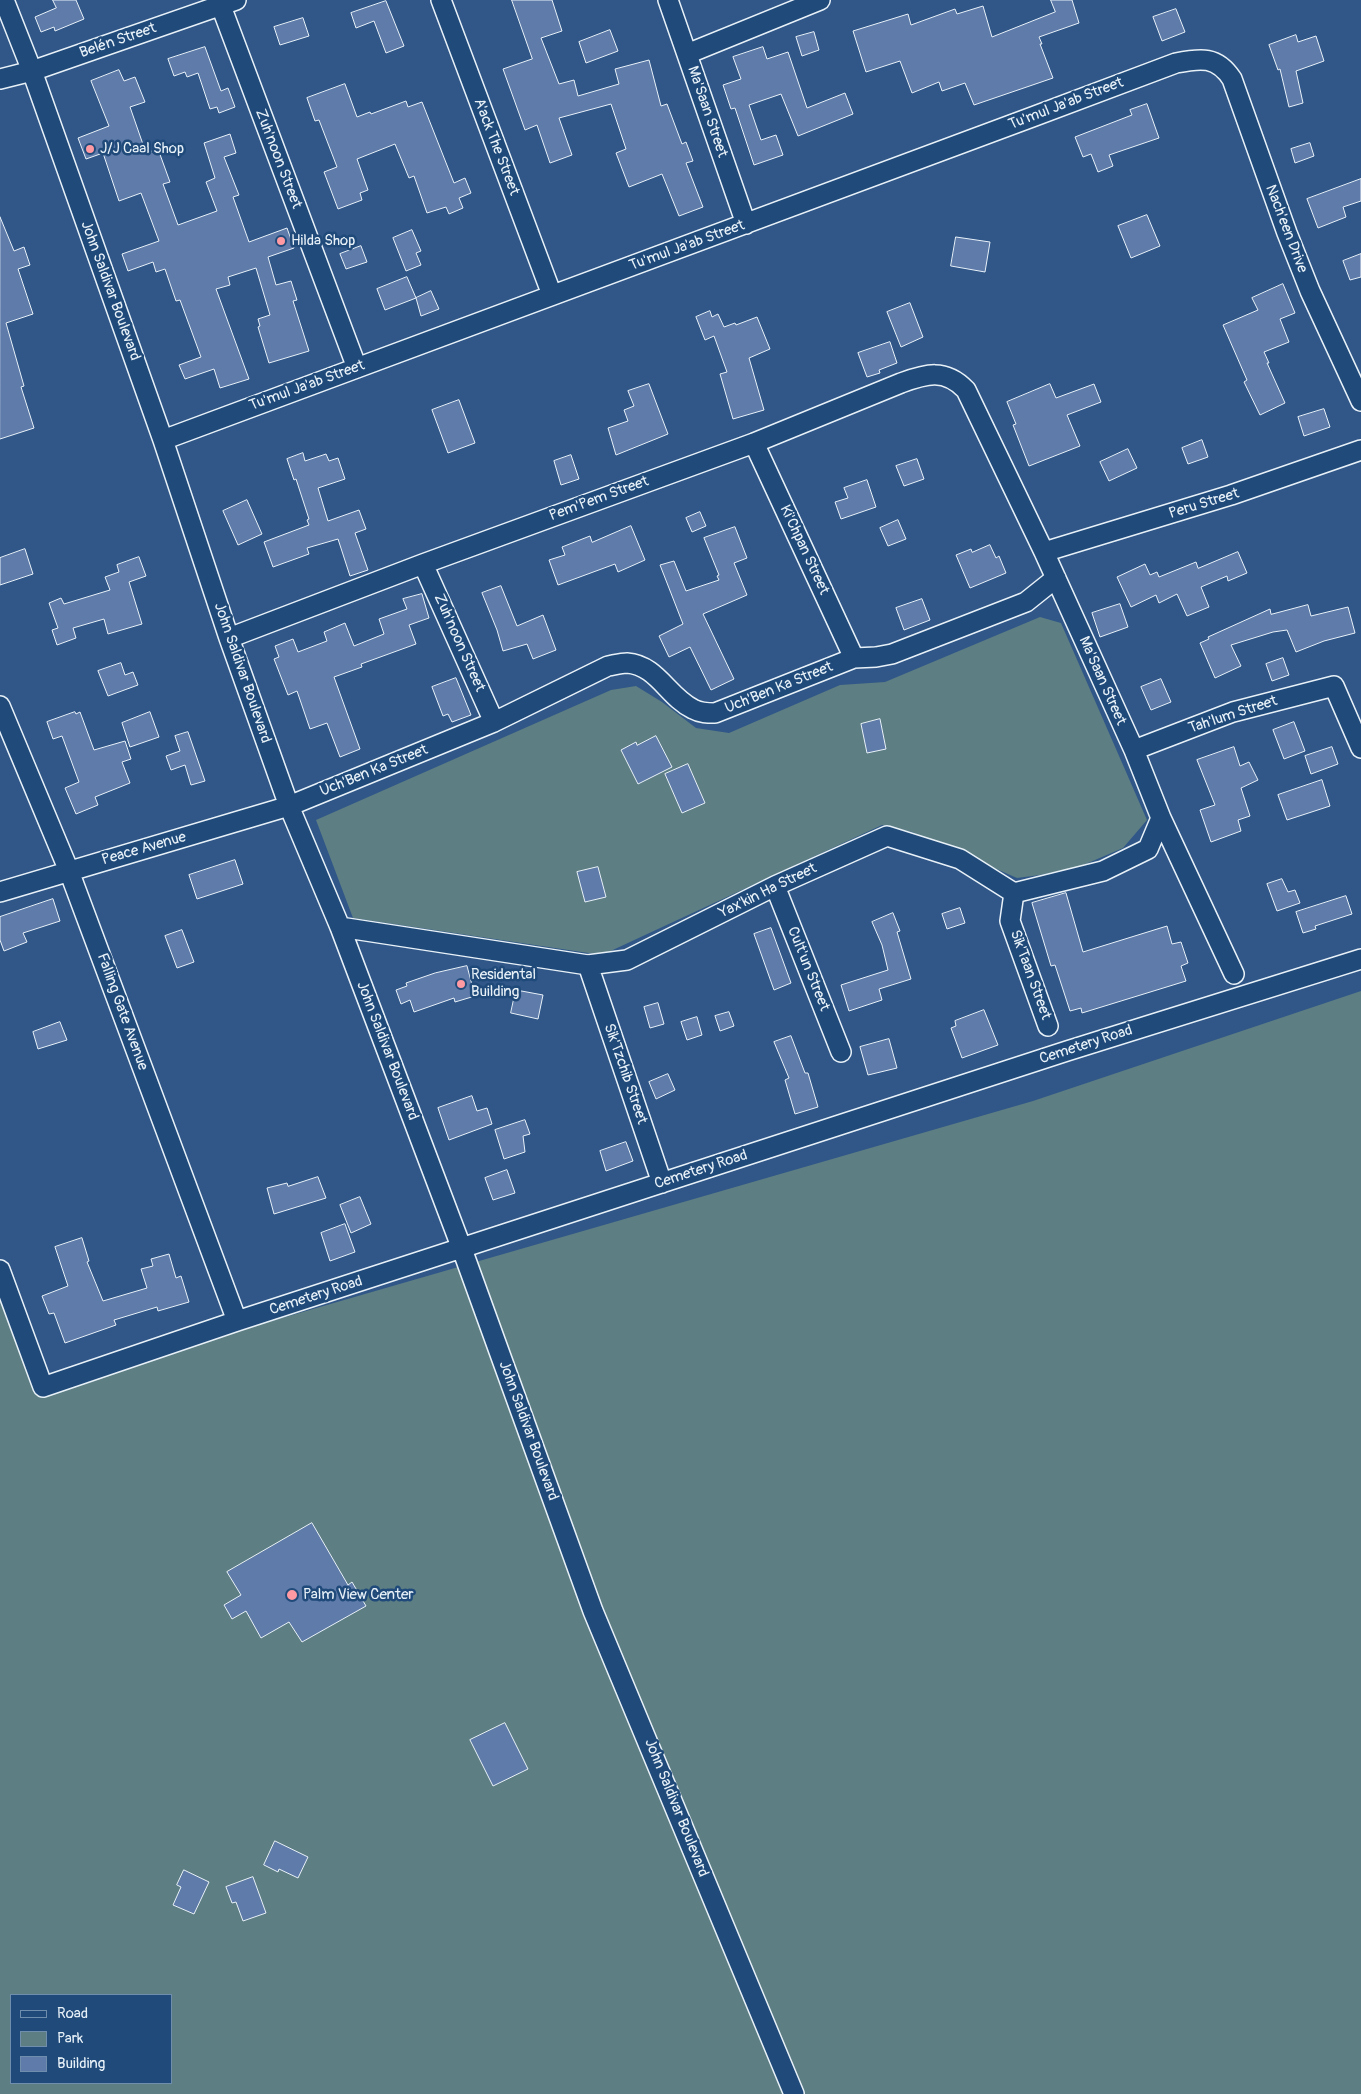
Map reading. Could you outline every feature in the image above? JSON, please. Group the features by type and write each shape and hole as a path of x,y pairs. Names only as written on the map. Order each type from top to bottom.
{"street":[{"name":"John Saldivar Boulevard","path":"4,0 32,71 163,440 229,638 289,806 340,927 462,1249 593,1611 794,2094"},
{"name":"A'ack The Street","path":"441,0 552,295"},
{"name":"Ma'Saan Street","path":"668,0 746,224"},
{"path":"687,54 820,0"},
{"name":"Belén Street","path":"0,80 32,71 228,3"},
{"name":"Zuh'noon Street","path":"228,3 357,368"},
{"name":"Tu'mul Ja'ab Street","path":"163,440 1176,63 1194,60 1212,61"},
{"name":"Nach'een Drive","path":"1212,61 1224,68 1232,79 1287,233 1310,291 1361,400"},
{"name":"Pem'Pem Street","path":"229,638 423,564 754,443 923,375 942,375 956,380 966,390"},
{"name":"Ma'Saan Street","path":"966,390 1056,578 1134,750 1161,818 1234,974"},
{"name":"Ki'Chpan Street","path":"754,443 854,658"},
{"name":"Peru Street","path":"1044,552 1231,495 1361,450"},
{"name":"Zuh'noon Street","path":"423,564 494,722"},
{"name":"Uch'Ben Ka Street","path":"289,806 494,722 608,666 625,663 638,665 649,671 694,710 715,713 854,658 876,658 892,654 1026,602 1056,578"},
{"name":"Tah'lum Street","path":"1134,750 1233,712 1334,686 1361,748"},
{"name":"Falling Gate Avenue","path":"0,706 69,871 237,1321"},
{"name":"Peace Avenue","path":"0,892 289,806"},
{"path":"1014,893 1103,871 1148,849 1161,818"},
{"name":"Yax'kin Ha Street","path":"340,927 588,965 627,960 775,886 886,836 960,859 1014,893"},
{"name":"Cult'un Street","path":"775,886 841,1052"},
{"name":"Sik'Taan Street","path":"1014,893 1010,920 1048,1026"},
{"name":"Cemetery Road","path":"0,1270 43,1387 237,1321 1067,1051 1361,958"},
{"name":"Sik'Tzchib Street","path":"588,965 662,1183"}],"green space":[{"path":"1040,617 1061,623 1147,820 1123,848 1081,866 1017,878 912,832 882,825 602,955 353,918 316,820 611,690 636,686 662,702 696,728 729,733 840,685 885,682"},
{"path":"1361,991 1361,2094 0,2094 0,1293 43,1387 1033,1101"}],"building":[{"path":"53,0 76,0 84,19 55,31 54,27 41,32 35,17 56,8"},
{"path":"512,0 552,0 562,31 541,38 559,84 574,80 578,96 619,84 615,69 649,60 661,106 667,104 682,144 686,142 693,161 686,163 703,207 679,216 662,174 629,187 616,153 626,149 611,104 559,118 572,155 550,163 537,125 525,130 503,69 532,59"},
{"path":"1051,0 1072,0 1079,23 1039,37 1053,78 974,105 965,83 942,91 939,82 912,93 900,61 866,72 853,31 908,14 911,25 955,9 957,14 983,6 992,37 1055,12"},
{"path":"386,1 404,46 386,53 374,21 356,28 351,13"},
{"path":"1176,9 1185,32 1162,41 1153,17"},
{"path":"303,18 309,36 280,45 274,27"},
{"path":"610,30 618,51 586,63 579,42"},
{"path":"814,32 819,50 802,56 796,37"},
{"path":"1296,35 1298,42 1316,36 1324,61 1296,71 1303,103 1289,107 1280,69 1278,70 1269,45"},
{"path":"205,47 221,91 228,88 235,107 219,113 217,107 210,109 198,73 187,77 185,72 174,76 168,59"},
{"path":"763,47 767,59 788,52 807,108 845,93 853,114 798,136 781,94 749,105 761,140 776,135 783,155 754,165 735,108 731,109 723,85 741,79 733,57"},
{"path":"119,70 124,81 135,77 145,102 130,107 146,153 158,149 170,182 163,184 178,225 217,211 206,182 215,178 204,143 230,134 236,153 224,157 239,195 233,197 249,242 287,228 294,248 268,257 276,285 291,281 297,300 293,301 309,351 269,363 258,327 260,326 258,319 270,315 256,268 228,277 230,285 216,289 249,379 220,388 214,369 185,379 179,365 201,357 180,300 176,301 165,269 156,272 153,262 128,271 122,254 159,241 141,193 119,201 103,153 86,159 78,138 109,126 91,81"},
{"path":"345,84 357,117 406,101 408,107 422,102 454,183 465,178 471,193 459,198 463,208 449,214 446,207 427,213 414,176 409,178 395,144 357,159 368,190 360,193 362,200 338,209 324,172 337,167 319,120 315,121 307,98"},
{"path":"1147,104 1159,138 1109,155 1113,166 1098,172 1091,154 1083,157 1075,137 1132,115 1130,110"},
{"path":"1310,143 1314,156 1295,163 1291,149"},
{"path":"1361,179 1361,201 1343,207 1346,217 1318,228 1307,199"},
{"path":"1147,215 1160,246 1131,258 1118,226"},
{"path":"0,217 14,251 24,247 30,265 18,269 33,314 6,323 24,386 21,387 34,428 0,439"},
{"path":"412,230 421,251 416,253 421,265 406,271 393,238"},
{"path":"956,237 990,242 985,272 951,266"},
{"path":"361,246 367,262 346,269 340,254"},
{"path":"1361,254 1361,277 1350,280 1343,261"},
{"path":"407,277 416,298 385,310 377,289"},
{"path":"1283,284 1295,313 1280,319 1289,342 1264,352 1285,403 1260,415 1244,382 1247,380 1223,325 1258,310 1252,298"},
{"path":"431,291 439,309 421,316 416,298"},
{"path":"910,303 923,337 901,347 887,312"},
{"path":"710,311 712,317 718,314 724,327 735,323 736,325 757,317 770,349 749,358 764,410 733,419 720,374 727,372 714,336 705,340 696,317"},
{"path":"890,342 897,363 879,370 880,373 867,377 858,353"},
{"path":"649,384 668,434 616,455 608,428 628,421 624,410 634,406 628,391"},
{"path":"1050,384 1056,398 1094,384 1101,402 1067,415 1080,446 1029,466 1013,425 1016,424 1007,402"},
{"path":"459,400 475,443 448,453 432,410"},
{"path":"1324,409 1330,427 1304,436 1298,417"},
{"path":"1202,440 1208,457 1188,464 1182,448"},
{"path":"1128,449 1137,468 1109,481 1100,462"},
{"path":"303,453 305,461 326,454 329,461 338,458 345,479 318,488 328,521 359,510 366,529 355,533 368,570 350,576 338,539 307,548 309,554 273,567 264,542 309,525 307,520 309,519 296,479 294,480 287,459"},
{"path":"571,455 579,479 561,485 554,461"},
{"path":"917,459 924,479 904,486 896,466"},
{"path":"867,480 876,507 841,519 835,502 848,498 844,488"},
{"path":"247,500 262,534 238,545 223,511"},
{"path":"700,512 706,526 692,532 686,518"},
{"path":"898,520 906,539 888,546 880,528"},
{"path":"631,526 645,560 618,572 615,564 558,585 549,560 565,555 562,547 590,536 592,542"},
{"path":"735,527 747,558 734,563 747,595 703,614 734,679 711,690 690,647 669,657 659,636 683,624 660,565 674,561 686,591 719,580 717,576 719,575 704,538"},
{"path":"990,545 996,558 999,556 1006,573 970,588 956,555 971,549 972,552"},
{"path":"25,549 33,574 0,585 0,558"},
{"path":"1238,552 1247,573 1228,581 1227,576 1201,587 1209,607 1187,616 1177,594 1159,603 1156,595 1131,607 1117,577 1145,564 1150,575 1157,572 1159,577 1196,562 1198,568"},
{"path":"139,557 146,576 129,582 142,624 108,634 104,619 73,628 76,638 57,645 52,630 58,628 49,603 61,598 64,604 110,590 105,577 119,572 117,565"},
{"path":"501,586 517,626 543,615 556,650 533,659 527,644 503,651 497,630 482,593"},
{"path":"422,594 429,618 409,625 416,644 361,664 362,667 334,677 360,749 340,757 327,723 310,729 297,691 288,695 274,659 279,657 275,646 293,639 298,652 327,641 324,632 345,623 354,646 384,634 379,619 407,609 403,599"},
{"path":"922,599 930,620 904,630 896,608"},
{"path":"1120,604 1128,627 1100,637 1092,613"},
{"path":"1308,605 1311,616 1348,607 1355,633 1324,641 1296,652 1287,630 1273,632 1231,645 1241,666 1215,678 1200,643 1209,639 1208,637 1270,609 1271,614"},
{"path":"1283,658 1289,675 1272,681 1266,664"},
{"path":"121,663 125,675 133,672 138,685 108,696 98,671"},
{"path":"456,678 471,715 452,722 448,714 443,716 432,687"},
{"path":"1161,679 1171,702 1151,710 1141,687"},
{"path":"75,712 76,714 80,712 94,750 125,741 131,759 122,762 130,783 95,797 98,805 76,814 65,788 79,782 62,736 53,739 47,722"},
{"path":"150,712 159,737 130,747 122,723"},
{"path":"880,719 886,749 867,753 861,724"},
{"path":"1294,722 1305,751 1284,759 1273,730"},
{"path":"188,732 205,781 191,785 185,765 171,770 166,756 180,751 175,736"},
{"path":"656,736 672,767 638,784 621,750 636,742 637,745"},
{"path":"1234,747 1240,766 1249,762 1258,780 1241,788 1250,816 1238,820 1241,831 1211,842 1200,810 1215,805 1197,760"},
{"path":"1332,747 1338,764 1311,774 1305,756"},
{"path":"688,764 705,803 682,813 665,774"},
{"path":"1322,780 1330,806 1287,820 1278,795"},
{"path":"235,860 243,884 197,899 189,875"},
{"path":"598,867 606,897 585,902 577,872"},
{"path":"1282,879 1288,892 1295,890 1300,903 1277,911 1267,884"},
{"path":"1066,893 1083,952 1167,926 1172,944 1181,942 1188,963 1181,966 1186,981 1082,1013 1081,1008 1070,1011 1055,965 1051,966 1032,903"},
{"path":"1346,896 1352,914 1315,926 1316,929 1303,933 1296,912"},
{"path":"53,899 60,921 23,933 27,942 4,951 0,940 0,917"},
{"path":"960,908 965,923 947,929 942,914"},
{"path":"893,913 900,931 897,932 911,979 879,989 882,1000 849,1011 841,985 888,970 882,945 872,922"},
{"path":"771,928 791,983 774,990 754,934"},
{"path":"182,930 194,962 177,968 165,936"},
{"path":"467,966 475,996 455,1002 454,998 414,1012 410,1000 401,1004 396,990 407,986 406,983 435,973"},
{"path":"516,990 543,995 538,1019 511,1013"},
{"path":"658,1003 664,1024 650,1028 644,1007"},
{"path":"984,1010 998,1045 962,1058 951,1028 956,1026 955,1021"},
{"path":"729,1012 734,1026 720,1031 715,1016"},
{"path":"697,1017 702,1035 687,1040 681,1022"},
{"path":"60,1022 67,1040 38,1049 33,1032"},
{"path":"791,1036 805,1073 808,1073 818,1107 795,1114 785,1080 789,1078 774,1042"},
{"path":"889,1039 897,1068 868,1075 860,1047"},
{"path":"668,1074 675,1090 656,1099 649,1082"},
{"path":"472,1096 477,1111 487,1108 492,1124 449,1140 438,1108"},
{"path":"525,1120 530,1134 523,1136 525,1152 504,1159 495,1130"},
{"path":"626,1142 633,1161 606,1171 600,1151"},
{"path":"507,1170 515,1193 493,1200 485,1178"},
{"path":"318,1177 326,1198 274,1214 267,1188 287,1183 288,1186"},
{"path":"360,1197 371,1224 351,1233 340,1205"},
{"path":"345,1224 355,1252 330,1261 321,1233"},
{"path":"82,1238 89,1261 87,1262 103,1301 147,1288 141,1269 153,1266 151,1259 169,1254 176,1278 181,1276 189,1302 158,1311 157,1307 114,1320 116,1325 65,1343 54,1313 49,1314 42,1296 68,1286 55,1247"},
{"path":"312,1523 348,1585 352,1582 366,1606 302,1642 289,1622 261,1638 246,1611 232,1619 224,1605 241,1595 227,1572"},
{"path":"505,1723 528,1769 493,1786 470,1740"},
{"path":"275,1841 308,1857 298,1878 279,1869 278,1872 264,1865"},
{"path":"184,1870 209,1882 194,1914 173,1905 181,1887 177,1885"},
{"path":"253,1877 266,1913 243,1921 236,1902 232,1903 226,1887"}],"place":[{"name":"J/J Caal Shop","path":"90,149"},
{"name":"Hilda Shop","path":"281,241"},
{"name":"Residental Building","path":"461,984"},
{"name":"Palm View Center","path":"292,1595"}]}
